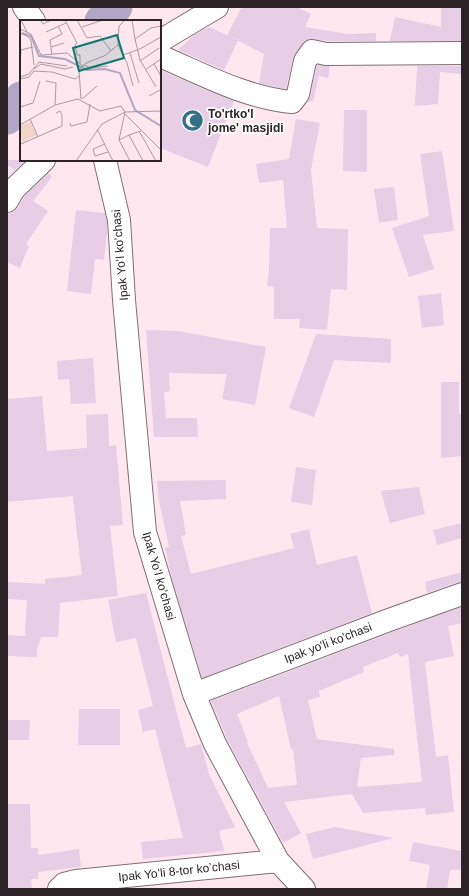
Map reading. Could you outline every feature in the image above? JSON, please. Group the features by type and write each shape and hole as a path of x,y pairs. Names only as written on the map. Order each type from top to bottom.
{"street":[{"path":"24,7 33,20"},
{"path":"161,40 217,7"},
{"path":"161,56 242,91 278,101 292,102 298,94 305,61 312,51 326,54 462,53"},
{"path":"7,201 14,189 43,161"},
{"name":"Ipak Yoʻl koʻchasi","path":"105,161 119,220 124,300 145,532 194,694 215,744 278,861 304,889"},
{"name":"Ipak yo'li ko'chasi","path":"194,694 382,622 462,594"},
{"name":"Ipak Yoʻli 8-tor koʼchasi","path":"59,889 64,884 76,881 278,861"}],"building":[{"path":"242,7 297,7 311,14 305,27 348,34 376,33 376,41 327,41 308,39 302,44 293,58 286,89 261,84 259,83 264,54 227,35"},
{"path":"441,7 462,7 462,41 390,41 395,17 441,27"},
{"path":"209,27 238,40 224,70 178,50 194,35"},
{"path":"317,65 330,66 328,78 319,76 313,102 308,101"},
{"path":"417,66 462,66 462,74 440,72 438,104 415,106"},
{"name":"To'rtko'l jome' masjidi","path":"161,70 234,101 208,167 161,148"},
{"path":"344,110 367,110 367,172 343,171"},
{"path":"296,119 320,123 311,170 317,228 348,229 347,290 331,289 327,330 299,328 300,319 274,319 274,287 267,286 270,228 287,228 283,180 259,183 256,164 289,159"},
{"path":"442,151 454,231 423,235 434,269 409,277 392,228 429,216 420,154"},
{"path":"7,160 25,161 15,170 7,165"},
{"path":"48,173 52,177 33,201 48,211 26,244 29,246 20,268 7,262 7,214 14,212 18,208 24,197"},
{"path":"394,187 398,220 379,223 374,189"},
{"path":"76,210 105,213 107,222 104,260 95,259 91,294 67,291"},
{"path":"441,293 444,325 422,328 418,296"},
{"path":"146,330 178,331 266,347 255,405 222,399 227,374 169,373 170,391 164,392 166,418 197,418 198,437 154,437"},
{"path":"316,334 391,339 391,363 334,360 314,417 289,408"},
{"path":"93,358 96,403 71,404 69,379 58,380 57,361"},
{"path":"441,382 459,382 459,414 462,414 462,456 441,458"},
{"path":"42,396 47,451 87,448 86,415 108,414 109,446 116,445 123,525 110,526 118,596 60,603 58,637 41,637 37,649 37,657 7,656 7,635 25,636 27,600 7,599 7,582 45,584 45,579 82,575 73,496 7,502 7,399"},
{"path":"296,467 316,470 312,505 291,502"},
{"path":"226,480 226,499 180,501 186,535 181,536 191,574 294,548 290,534 309,529 317,565 357,555 372,613 202,678 172,579 165,548 169,547 159,501 157,481"},
{"path":"419,487 425,514 390,523 381,491"},
{"path":"462,523 462,538 437,545 433,530"},
{"path":"462,572 462,582 427,593 425,582"},
{"path":"146,593 186,748 201,744 209,774 235,827 219,831 224,851 143,859 141,842 183,838 155,729 143,732 138,710 153,706 136,638 116,642 108,600"},
{"path":"462,607 462,623 448,626 454,656 425,662 436,757 448,755 454,812 426,815 425,808 363,813 352,794 284,802 301,833 283,843 228,741 211,701","holes":["398,653 400,657 408,654 422,782 357,787 361,758 394,755 394,749 317,739 308,700 320,697 319,691 364,672 363,667","279,696 291,749 293,749 297,785 268,788 247,743 248,742 237,714"]},
{"path":"79,709 120,709 120,745 78,745"},
{"path":"7,720 30,720 29,740 7,740"},
{"path":"7,804 30,804 31,848 38,848 38,855 79,849 81,867 38,872 38,879 31,879 32,889 8,889"},
{"path":"335,827 394,838 313,859 306,834"},
{"path":"413,842 462,851 462,870 450,870 447,889 426,889 430,865 409,861"}],"waterway":[{"path":"102,20 116,7"},
{"path":"7,118 20,99"}],"place":[{"name":"To'rtko'l jome' masjidi","path":"193,121"}]}
